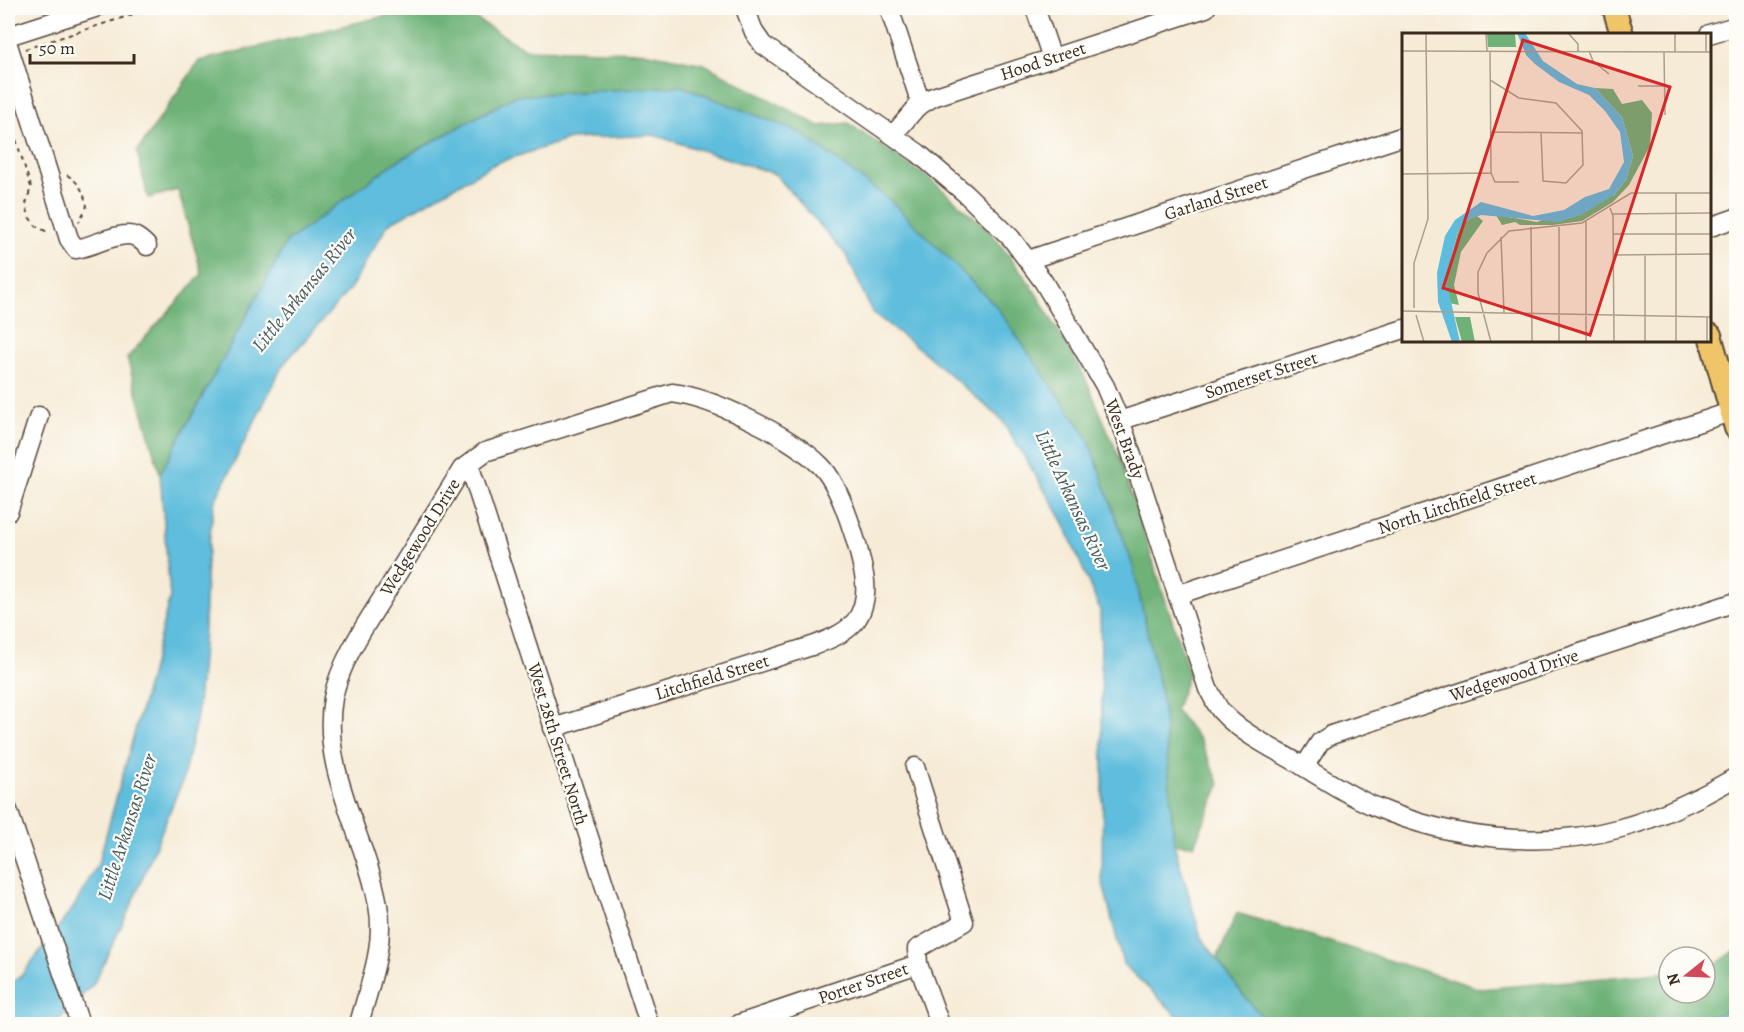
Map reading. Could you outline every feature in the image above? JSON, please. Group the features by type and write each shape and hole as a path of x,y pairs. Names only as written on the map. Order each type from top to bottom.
{"main road":[{"path":"1614,8 1622,33"},
{"path":"1711,338 1735,416"}],"street":[{"path":"95,8 8,45 69,239 76,249 125,233 135,236 147,246"},
{"name":"West Brady","path":"745,8 754,32 763,45 918,153 966,194 1011,238 1043,281 1105,386 1119,421 1208,689 1222,712 1246,731 1304,767 1376,807 1432,826 1482,837 1528,839 1573,837 1619,829 1655,817 1737,777"},
{"path":"889,8 921,104"},
{"path":"1035,8 1052,58"},
{"name":"Hood Street","path":"893,135 906,118 921,104 933,97 1052,58 1181,11 1206,8"},
{"path":"1711,34 1737,26"},
{"name":"Garland Street","path":"1028,260 1402,136"},
{"path":"1711,227 1737,218"},
{"name":"Somerset Street","path":"1119,421 1402,330"},
{"name":"Wedgewood Drive","path":"359,1024 380,937 379,905 339,783 331,722 334,697 342,672 367,622 462,469 485,452 672,393 692,395 737,414 800,447 824,468 837,488 865,577 865,599 861,610"},
{"path":"8,512 39,416"},
{"name":"North Litchfield Street","path":"1177,596 1735,416"},
{"name":"West 28th Street North","path":"469,464 649,1024"},
{"name":"Wedgewood Drive","path":"1304,767 1320,742 1331,735 1737,602"},
{"name":"Litchfield Street","path":"553,728 815,645 840,634 857,619 861,610"},
{"path":"915,767 964,922 917,949 918,964 940,1024"},
{"path":"8,810 80,1024"},
{"name":"Porter Street","path":"739,1024 918,964"}],"path":[{"path":"8,45 153,8"}],"green space":[{"path":"417,8 473,17 525,49 644,52 704,64 819,126 848,123 931,180 988,229 1031,285 1083,373 1120,459 1189,673 1175,710 1200,740 1220,785 1194,845 1174,844 1163,704 1133,566 891,201 799,132 681,86 515,96 394,163 287,242 160,474 127,358 202,274 178,190 148,198 137,152 199,61"},
{"path":"1237,913 1481,989 1657,973 1657,1005 1717,1005 1717,963 1736,950 1736,1008 1690,1024 1269,1024 1216,961"}],"water":[{"name":"Little Arkansas River","path":"681,86 799,132 891,201 996,306 1088,438 1133,566 1163,704 1174,844 1201,937 1243,995 1269,1024 1186,1024 1123,964 1102,879 1103,765 1100,610 1062,519 1002,420 926,354 872,312 847,256 775,174 654,135 570,139 496,163 388,224 350,289 283,365 214,503 207,559 197,716 183,779 131,906 94,983 55,1024 8,1024 8,985 21,976 73,908 98,864 149,680 170,597 160,474 287,242 394,163 515,96"},
{"path":"1736,1008 1736,1024 1690,1024"}]}
